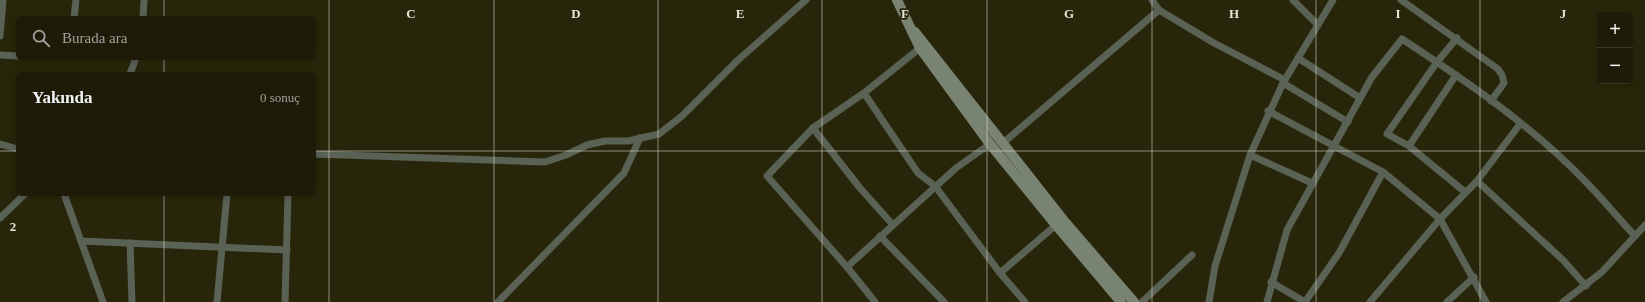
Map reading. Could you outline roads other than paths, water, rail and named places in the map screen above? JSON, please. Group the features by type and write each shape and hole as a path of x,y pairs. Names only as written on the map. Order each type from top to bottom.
{"main road":[{"path":"897,0 920,48 990,144 1005,150 1134,302"},
{"path":"911,28 924,42 1005,150 1056,225 1121,302"}],"street":[{"path":"0,36 3,0"},
{"path":"74,16 76,0"},
{"path":"143,16 144,0"},
{"path":"316,154 545,162 566,155 587,144 605,141 628,141 659,134 682,116 738,60 806,0"},
{"path":"1152,0 1159,10 1284,82 1348,122"},
{"path":"1293,0 1318,25"},
{"path":"1209,302 1215,266 1250,155 1268,111 1333,0"},
{"path":"1401,0 1457,38 1498,69 1502,75 1504,83 1491,101"},
{"path":"1005,150 1159,10"},
{"path":"1457,38 1437,62 1387,134 1409,146 1465,192"},
{"path":"1267,302 1271,282 1287,230 1372,77 1402,39 1456,75 1520,124 1584,180 1635,236"},
{"path":"875,302 847,267 767,176 813,128 864,93 920,48"},
{"path":"0,55 16,56"},
{"path":"1298,58 1360,98"},
{"path":"131,72 135,60"},
{"path":"1409,146 1456,75"},
{"path":"864,93 918,173 935,186 1000,273 1026,302"},
{"path":"1268,111 1383,172 1440,218 1474,277 1486,302"},
{"path":"1370,302 1440,218 1477,181 1520,124"},
{"path":"813,128 860,188 893,225"},
{"path":"498,302 624,173 640,138"},
{"path":"0,144 16,148"},
{"path":"847,267 935,186 956,168 990,144"},
{"path":"1250,155 1312,183"},
{"path":"1271,282 1305,302 1338,253 1383,172"},
{"path":"1477,181 1563,260 1586,286"},
{"path":"0,218 23,196"},
{"path":"65,196 104,302"},
{"path":"217,302 227,196"},
{"path":"285,302 288,196"},
{"path":"1000,273 1056,225"},
{"path":"1563,302 1586,286 1602,272 1645,225"},
{"path":"880,236 944,302"},
{"path":"81,241 286,250"},
{"path":"130,243 132,302"},
{"path":"1142,302 1192,255"},
{"path":"1447,302 1474,277"}]}
